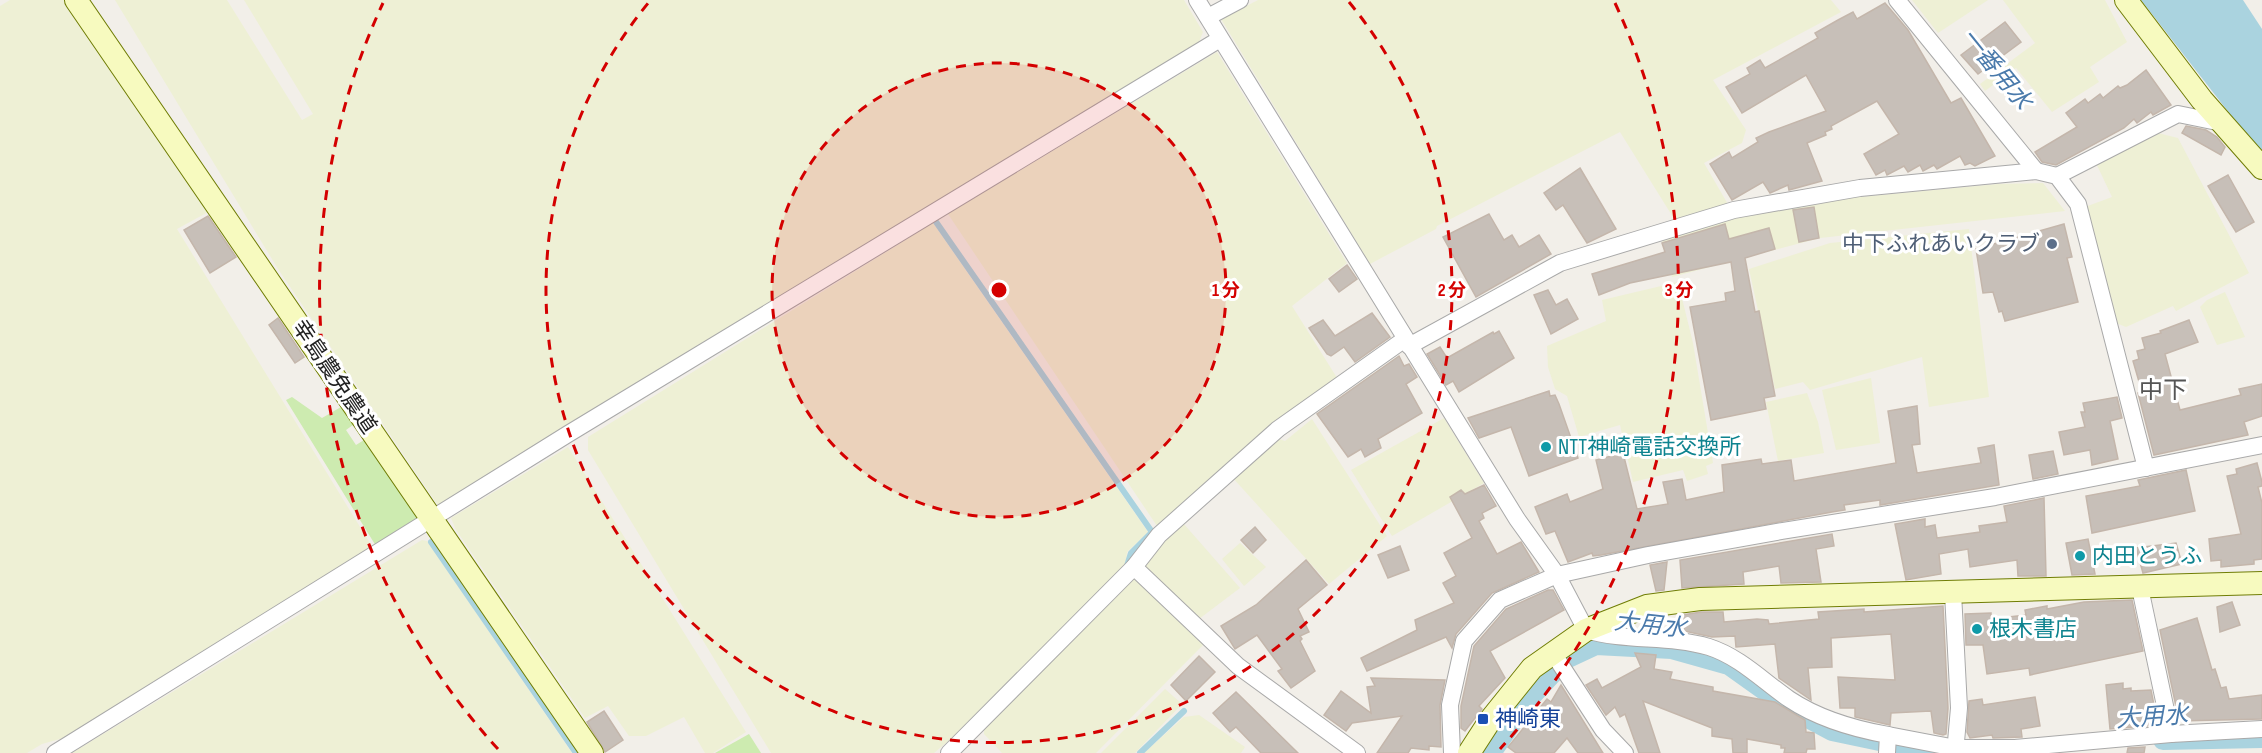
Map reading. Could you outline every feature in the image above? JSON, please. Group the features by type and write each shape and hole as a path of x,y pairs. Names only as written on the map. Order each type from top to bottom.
{"street":[{"name":"幸島農免農道","path":"76,0 592,753"},
{"path":"1197,0 1208,17 1216,42 1358,259 1403,343 1517,519 1557,575 1586,630 1611,637 1708,647 1743,663 1791,701 1887,744 1955,751 2043,749 2171,734 2262,729"},
{"path":"1208,17 1240,0"},
{"path":"1897,0 2036,171"},
{"path":"2126,0 2222,123 2262,168"},
{"path":"55,753 568,434 1216,42"},
{"path":"2057,176 2178,114 2222,123"},
{"path":"949,753 1134,567 1159,535 1278,429 1403,343 1560,263 1734,210 1860,188 2036,171 2057,176 2078,204 2145,463"},
{"path":"1452,753 1450,705 1464,641 1500,600 1557,575 1648,555 1995,497 2145,463 2262,445"},
{"path":"1134,567 1238,666 1357,753"},
{"path":"1469,753 1491,719 1532,668 1559,662 1586,630 1647,606 1700,599 2262,583"},
{"path":"2140,588 2171,734"},
{"path":"1953,592 1959,708 1955,751"},
{"path":"1559,662 1603,730 1625,753"}],"green space":[{"path":"10,0 66,0 210,211 177,229 373,548 67,737 42,744 27,753 0,753 0,6"},
{"path":"115,0 227,0 302,120 313,114 244,0 1184,0 1203,32 1197,47 439,507 278,269"},
{"path":"1258,0 1831,0 1841,12 1713,80 1746,130 1742,143 1704,163 1729,206 1676,222 1620,132 1437,226 1436,229 1370,264 1221,19"},
{"path":"1912,0 1988,0 1938,33"},
{"path":"2003,0 2105,0 2127,42 2090,67 2099,82 2052,112 2016,68 1985,91 1980,84 2035,43"},
{"path":"1217,52 1347,263 1292,306 1339,381 1159,529 948,214"},
{"path":"2154,132 2178,138 2249,273 2176,311 2173,306 2126,327 2116,323 2085,207 2112,197 2095,161"},
{"path":"2043,183 2065,211 1820,238 1672,277 1661,237 1746,214 1849,198 1998,184"},
{"path":"933,223 1148,532 1127,552 1126,563 958,733 934,753 771,753 588,450 588,437"},
{"path":"1969,229 1989,397 1929,407 1922,357 1810,390 1803,382 1775,389 1749,269 1830,243"},
{"path":"1678,282 1693,343 1713,463 1706,466 1708,474 1687,481 1683,470 1633,482 1620,425 1579,437 1567,396 1555,389 1548,367 1547,346 1606,321 1602,300"},
{"path":"2225,292 2245,337 2217,345 2200,307 2207,300"},
{"path":"1871,378 1880,443 1836,450 1822,390"},
{"path":"1807,393 1818,422 1824,453 1778,461 1766,402"},
{"path":"292,397 322,418 341,407 353,425 346,430 356,445 364,440 419,519 376,546 286,400"},
{"path":"1444,418 1484,483 1392,536 1351,470"},
{"path":"1312,419 1387,536 1329,584 1232,477 1279,439 1285,441"},
{"path":"568,447 746,732 713,753 705,753 684,717 646,736 629,736 608,706 585,718 456,530 451,518"},
{"path":"1183,523 1240,588 1199,619 1144,571 1143,561"},
{"path":"422,540 427,541 572,753 72,753"},
{"path":"1240,543 1266,567 1244,586 1222,559"},
{"path":"1133,578 1140,579 1206,642 1096,753 1002,753 984,734 984,730"},
{"path":"1165,689 1182,704 1135,753 1101,753"},
{"path":"1199,715 1245,747 1241,753 1144,753 1184,717"},
{"path":"749,734 761,753 715,753"}],"water":[{"path":"2141,0 2243,0 2262,29 2262,155"}],"building":[{"path":"1885,3 1908,30 1951,103 1961,98 1995,156 1975,166 1970,163 1965,165 1960,156 1937,169 1934,165 1923,171 1920,165 1908,172 1904,166 1887,175 1885,170 1876,175 1864,154 1899,134 1877,101 1831,126 1832,129 1825,132 1826,135 1807,143 1822,181 1789,190 1788,185 1770,193 1763,182 1732,200 1710,164 1729,152 1732,158 1758,142 1756,138 1769,132 1826,111 1806,75 1742,113 1726,87 1750,74 1747,68 1760,60 1765,68 1818,38 1815,33 1838,20 1853,12 1857,19"},
{"path":"2005,22 2021,42 1978,74 1961,55"},
{"path":"2146,70 2171,105 2153,115 2151,112 2137,123 2134,119 2124,128 2056,165 2042,162 2035,152 2077,127 2066,113 2085,99 2088,103 2100,94 2103,98 2118,86 2120,88 2127,85"},
{"path":"2186,126 2206,130 2217,137 2225,147 2221,155 2182,133"},
{"path":"1580,168 1616,229 1587,243 1563,205 1556,210 1544,193"},
{"path":"2228,175 2254,222 2236,232 2208,186"},
{"path":"1814,207 1819,238 1799,242 1793,210"},
{"path":"1489,214 1504,240 1512,235 1519,247 1539,235 1551,254 1476,297 1443,237"},
{"path":"208,216 236,257 210,273 184,230"},
{"path":"1725,224 1729,239 1769,228 1775,249 1745,258 1755,312 1759,311 1775,396 1764,398 1766,409 1711,420 1690,307 1726,301 1725,293 1735,291 1731,262 1630,283 1599,295 1592,274 1665,252 1662,243"},
{"path":"2064,224 2072,257 2067,258 2078,302 2005,321 2002,311 1999,312 1993,292 1983,293 1976,249"},
{"path":"1347,265 1357,279 1339,292 1329,279"},
{"path":"1548,290 1556,305 1567,299 1578,319 1551,334 1534,295"},
{"path":"1372,313 1390,337 1355,362 1344,347 1331,356 1327,354 1309,328 1323,320 1335,336"},
{"path":"278,318 304,357 295,363 269,325"},
{"path":"2189,320 2198,342 2165,354 2180,410 2241,395 2239,389 2262,384 2262,416 2244,422 2248,435 2154,455 2138,393 2142,392 2133,361 2139,359 2137,351 2145,349 2142,338 2161,333 2160,331"},
{"path":"1499,331 1514,358 1459,392 1453,381 1446,385 1427,354 1440,347 1447,358 1493,332 1494,334"},
{"path":"1399,356 1404,366 1409,364 1417,377 1406,384 1422,413 1378,439 1381,448 1365,457 1361,449 1348,457 1317,414"},
{"path":"1549,391 1550,396 1555,395 1559,404 1578,458 1529,476 1511,427 1479,438 1468,418"},
{"path":"2117,397 2122,418 2110,421 2118,459 2092,465 2090,450 2064,455 2059,432 2085,427 2081,412 2085,412 2083,403"},
{"path":"1917,406 1920,444 1912,445 1917,473 1981,463 1978,448 1994,445 1999,485 1880,505 1880,500 1844,505 1845,510 1601,555 1593,556 1592,553 1568,562 1555,531 1546,534 1535,507 1567,494 1570,502 1603,489 1596,460 1623,453 1637,509 1668,504 1663,482 1682,479 1686,500 1724,492 1722,465 1761,459 1762,464 1791,460 1794,481 1896,463 1888,411"},
{"path":"2053,451 2058,474 2033,479 2029,455"},
{"path":"2257,463 2262,482 2262,486 2258,487 2262,503 2262,559 2254,560 2254,564 2221,567 2221,560 2211,561 2209,539 2241,534 2227,476 2237,474 2236,469"},
{"path":"2186,470 2195,511 2092,533 2086,496 2140,486 2138,480"},
{"path":"1484,485 1496,506 1482,513 1484,518 1479,521 1497,554 1521,542 1539,572 1492,593 1456,634 1452,648 1446,637 1367,671 1361,658 1417,630 1415,620 1454,603 1443,583 1456,576 1444,553 1472,538 1450,497 1461,490 1465,494"},
{"path":"2044,498 2046,576 2018,576 2017,560 1970,567 1968,549 1939,554 1941,574 1906,580 1895,524 1925,519 1925,527 1935,525 1937,538 1980,532 1979,526 2007,522 2004,506"},
{"path":"1255,527 1266,540 1253,553 1241,540"},
{"path":"1832,534 1834,546 1816,549 1821,582 1781,583 1779,566 1743,572 1744,584 1682,588 1680,560"},
{"name":"内田とうふ","path":"2088,539 2095,574 2072,575 2066,543"},
{"path":"2176,543 2182,564 2143,573 2136,548"},
{"path":"1400,546 1409,570 1388,578 1378,555"},
{"path":"1306,560 1327,585 1298,609 1309,632 1300,636 1302,639 1300,641 1315,671 1291,688 1278,671 1282,669 1257,635 1235,649 1221,626 1256,605"},
{"path":"1667,562 1664,590 1656,591 1650,565"},
{"path":"1548,590 1553,590 1564,610 1490,651 1505,678 1479,706 1482,709 1465,731 1461,728 1461,706 1474,646 1506,609"},
{"path":"2132,600 2143,651 2030,675 2029,668 1987,674 1983,645 1966,645 1965,614 1991,613 1991,619 2026,615 2025,610 2047,606 2047,609 2084,602"},
{"path":"2232,602 2240,625 2220,632 2217,607"},
{"path":"1943,606 1948,708 1946,734 1943,735 1934,733 1931,711 1891,713 1890,725 1855,717 1855,708 1840,708 1838,677 1895,680 1891,634 1831,638 1832,667 1808,668 1811,700 1779,678 1775,644 1736,647 1735,636 1712,637 1684,631 1683,615 1701,612 1723,612 1724,622 1757,619 1768,620 1769,624 1819,619 1818,612 1864,609 1864,612"},
{"path":"2197,618 2212,670 2215,669 2221,688 2226,687 2229,699 2262,695 2262,719 2179,721 2160,630"},
{"path":"1635,653 1656,655 1654,669 1672,672 1670,679 1713,687 1713,691 1775,702 1805,720 1806,732 1814,733 1815,749 1807,749 1806,753 1784,753 1785,748 1781,748 1781,745 1747,739 1747,753 1733,753 1732,739 1712,736 1712,728 1643,701 1660,753 1639,753 1625,714 1620,717 1615,707 1606,715 1586,685 1597,679 1602,688 1641,667"},
{"path":"1199,656 1215,672 1186,701 1171,685"},
{"path":"1371,678 1445,680 1440,705 1441,747 1429,746 1429,750 1411,748 1408,753 1377,753 1402,716 1352,723 1346,731 1324,715 1341,691 1371,713 1367,687 1375,686"},
{"path":"2123,683 2123,689 2131,688 2131,691 2151,690 2158,725 2110,729 2106,685"},
{"path":"1561,685 1603,753 1578,753 1567,738 1554,753 1516,753 1508,747 1547,699 1551,702"},
{"path":"1236,692 1298,753 1261,753 1236,727 1230,732 1213,713"},
{"path":"2035,697 2040,726 2021,729 2022,737 1993,738 1992,735 1970,738 1967,732 1969,701 1982,699 1983,705"},
{"path":"604,711 623,740 605,752 587,722"},
{"path":"2145,747 2144,753 2127,753 2128,748"}],"waterway":[{"path":"934,219 1152,532 1131,553 1127,566"},
{"path":"431,542 576,753"},
{"name":"大用水","path":"1491,753 1527,701 1566,659 1596,645 1672,649 1729,665 1789,708 1832,731 1937,753"},
{"path":"1140,753 1184,711"},
{"name":"大用水","path":"2163,740 2262,738"}],"place":[{"name":"中下ふれあいクラブ","path":"2052,244"},
{"name":"NTT神崎電話交換所","path":"1546,447"},
{"name":"内田とうふ","path":"2080,556"},
{"name":"根木書店","path":"1977,629"},
{"name":"神崎東","path":"1483,719"}],"district":[{"name":"中下","path":"2163,390"}],"water label":[{"name":"一番用水","path":"1996,69"}]}
